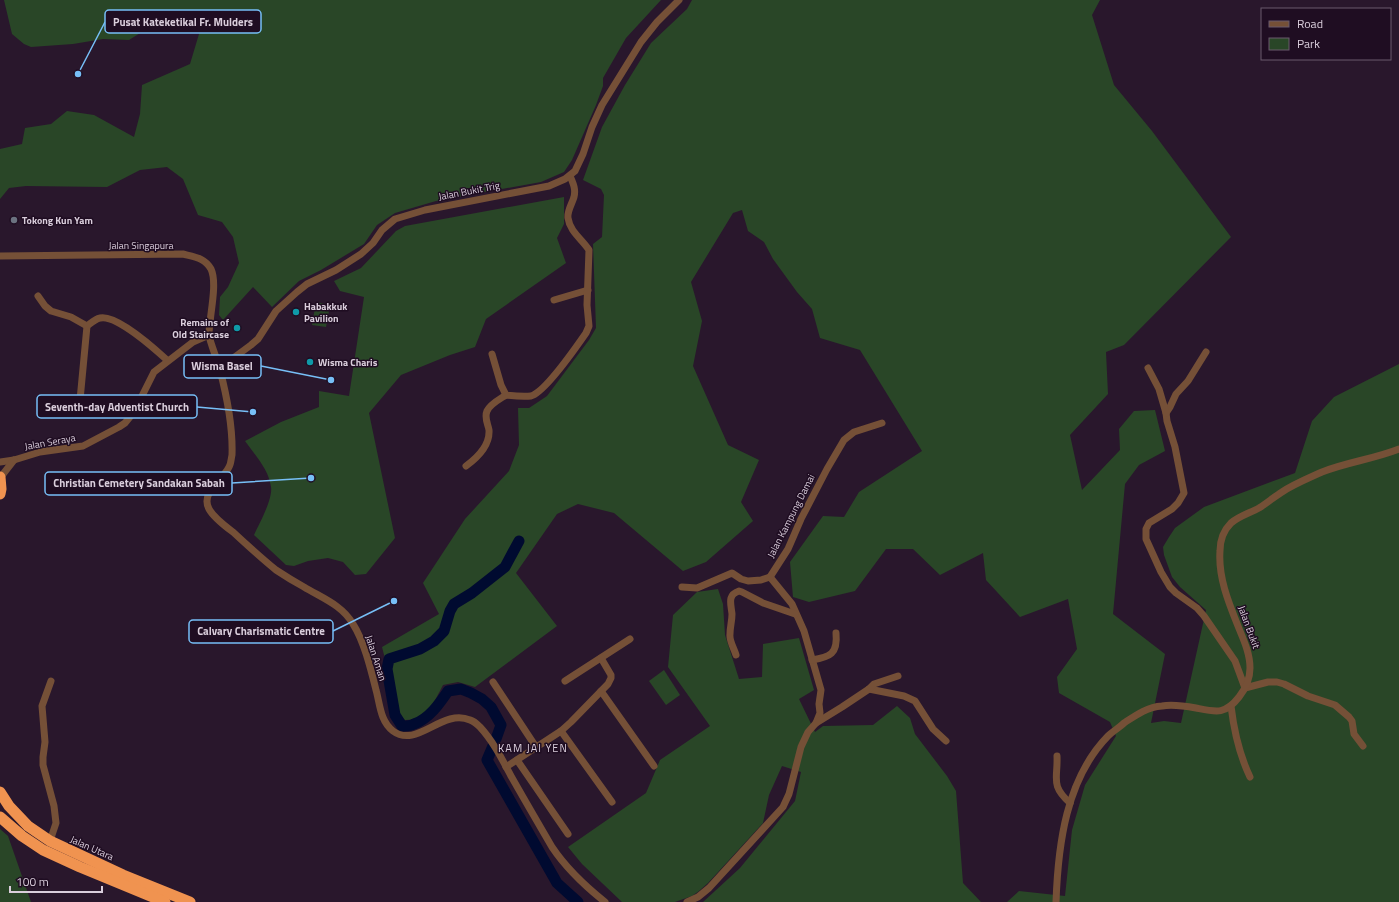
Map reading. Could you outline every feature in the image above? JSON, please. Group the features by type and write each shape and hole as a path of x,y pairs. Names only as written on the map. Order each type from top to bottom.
{"highway":[{"path":"0,477 0,494"},
{"name":"Jalan Utara","path":"0,792 9,806 39,835 46,845 80,867 165,902"},
{"name":"Jalan Utara","path":"0,816 22,836 190,902"}],"street":[{"name":"Jalan Bukit Trig","path":"218,364 232,359 252,345 258,339 276,311 297,292 307,284 336,270 361,254 373,243 382,230 395,219 425,210 550,186 570,176 580,162 592,127 602,105 641,42 657,22 679,0"},
{"path":"466,466 476,459 486,444 489,436 486,417 487,411 493,404 506,395 533,395 558,371 586,333 588,326 589,250 573,230 568,217 574,196 574,186 570,176"},
{"name":"Jalan Singapura","path":"0,256 183,254 199,258 210,267 214,280 210,335"},
{"path":"554,300 588,290"},
{"path":"38,296 45,306 51,311 71,317 87,326"},
{"path":"64,412 78,404 81,396 87,326 92,322 101,318 108,318 117,321 168,360"},
{"name":"Jalan Aman","path":"210,335 223,381 231,424 232,458 230,467 210,491 207,503 209,509 222,524 277,570 305,588 333,603 346,615 353,624 362,644 377,691 383,718 394,732 409,736 418,734 442,721 455,717 464,718 479,725 506,767 559,858 573,874 605,902"},
{"name":"Jalan Seraya","path":"0,462 14,460 40,452 83,446 93,442 125,423 134,412 151,376 158,367 200,338 210,335"},
{"path":"1166,413 1176,394 1188,381 1206,352"},
{"path":"492,354 501,385 506,395"},
{"path":"1148,368 1159,389 1166,413 1167,422 1175,447 1184,493 1172,509 1149,523 1146,529 1146,539 1161,572 1170,587 1197,608 1204,616 1235,661 1245,688 1268,682 1277,682 1335,706 1349,716 1352,721 1354,734 1364,746"},
{"name":"Jalan Kampung Damai","path":"770,577 788,549 826,469 844,440 854,432 882,423"},
{"name":"Jalan Bukit","path":"1231,706 1245,688 1249,680 1250,671 1249,656 1227,597 1219,561 1221,540 1224,532 1231,523 1238,518 1257,509 1283,491 1311,477 1347,464 1380,456 1399,449"},
{"name":"Jalan Seraya","path":"0,477 14,460"},
{"path":"682,587 697,588 732,573 741,579 748,581 761,580 770,577 792,604 795,614 804,631 821,690 819,704 820,713 816,723"},
{"path":"736,655 730,635 732,613 730,604 731,596 734,593 739,591 742,592 763,603 795,614"},
{"path":"812,660 829,656 836,644 836,634"},
{"path":"564,681 630,640"},
{"path":"506,767 561,731 610,681 612,675 601,658"},
{"path":"687,902 698,897 709,888 783,807 789,794 801,747 808,732 816,723 869,689 874,684 882,680 898,676"},
{"path":"46,845 56,823 54,806 43,765 45,742 42,706 51,681"},
{"path":"493,682 536,747"},
{"path":"869,689 904,696 915,701 933,729 946,741"},
{"path":"601,691 654,766"},
{"path":"1056,902 1057,868 1070,803 1089,761 1104,740 1114,731 1140,713 1166,705 1196,708 1214,712 1224,710 1231,706 1236,741 1243,763 1250,777"},
{"path":"561,731 612,802"},
{"path":"1057,756 1055,779 1064,798 1070,803"},
{"path":"517,760 568,834"}],"green space":[{"path":"4,0 661,0 626,38 603,78 603,86 596,105 572,160 564,172 541,182 436,201 395,213 377,225 364,244 321,270 299,281 272,307 253,287 223,320 219,315 220,297 228,287 239,263 233,237 222,222 198,215 183,179 167,167 140,170 107,187 26,186 9,188 0,199 0,149 22,144 25,128 51,124 67,111 94,115 134,137 140,114 142,85 190,64 202,24 172,16 164,17 129,40 103,39 73,44 31,47 24,44 12,34"},
{"path":"692,0 1100,0 1092,15 1114,85 1152,131 1231,237 1124,345 1106,352 1108,394 1070,435 1082,490 1120,450 1119,429 1134,411 1155,410 1165,451 1139,465 1125,484 1113,614 1165,654 1151,723 1164,721 1181,723 1206,610 1180,587 1172,577 1164,555 1163,547 1175,528 1204,507 1295,473 1312,421 1334,397 1399,364 1399,902 1007,902 1019,891 1065,896 1072,830 1085,785 1116,736 1110,722 1059,693 1057,677 1077,649 1068,599 1020,617 986,580 983,553 940,575 913,549 886,549 855,591 809,602 793,597 790,562 823,516 844,517 859,492 922,451 860,350 820,338 812,309 797,292 773,259 764,242 748,231 742,210 733,213 691,282 702,321 693,366 728,445 759,460 741,502 753,521 706,562 683,571 614,513 578,504 557,514 516,573 557,626 475,687 458,682 443,685 433,704 419,717 405,720 399,714 382,647 439,614 423,583 465,519 509,471 519,445 518,408 529,408 547,396 589,340 596,328 593,244 602,237 604,195 601,189 583,180 602,127 625,85 651,43 687,9"},
{"path":"564,197 564,224 557,238 566,263 486,319 475,347 450,355 401,375 369,413 395,538 366,574 355,575 343,562 328,558 308,561 294,566 286,565 254,535 268,505 271,487 265,469 245,441 281,422 319,407 319,391 349,396 364,297 340,291 334,281 361,268 396,231 405,226"},
{"path":"316,302 330,305 326,327 312,325"},
{"path":"718,589 723,604 725,635 739,679 762,677 763,644 799,638 814,690 799,699 815,732 823,726 873,725 897,706 910,718 915,734 947,776 956,791 963,883 981,902 703,902 740,868 795,801 801,772 782,766 769,795 763,823 708,883 692,896 675,902 622,902 582,864 568,847 646,793 660,760 710,726 668,667 673,615 697,592"},
{"path":"664,670 680,695 666,705 649,681"},
{"path":"0,829 8,836 31,902 0,902"}],"waterway":[{"path":"496,739 501,725 491,707 482,699 461,689 448,691 434,710 419,722 402,726 395,715 387,669 389,659 420,649 434,641 444,631 450,611 454,604 472,593 505,567 519,541"},
{"path":"493,746 487,760 557,883 578,902"}],"place":[{"name":"Pusat Kateketikal Fr. Mulders","path":"78,74"},
{"name":"Tokong Kun Yam","path":"14,220"},
{"name":"Habakkuk Pavilion","path":"296,312"},
{"name":"Remains of Old Staircase","path":"237,328"},
{"name":"Wisma Charis","path":"310,362"},
{"name":"Wisma Basel","path":"331,380"},
{"name":"Seventh-day Adventist Church","path":"253,412"},
{"name":"Christian Cemetery Sandakan Sabah","path":"311,478"},
{"name":"Calvary Charismatic Centre","path":"394,601"}],"district":[{"name":"KAM JAI YEN","path":"533,748"}]}
